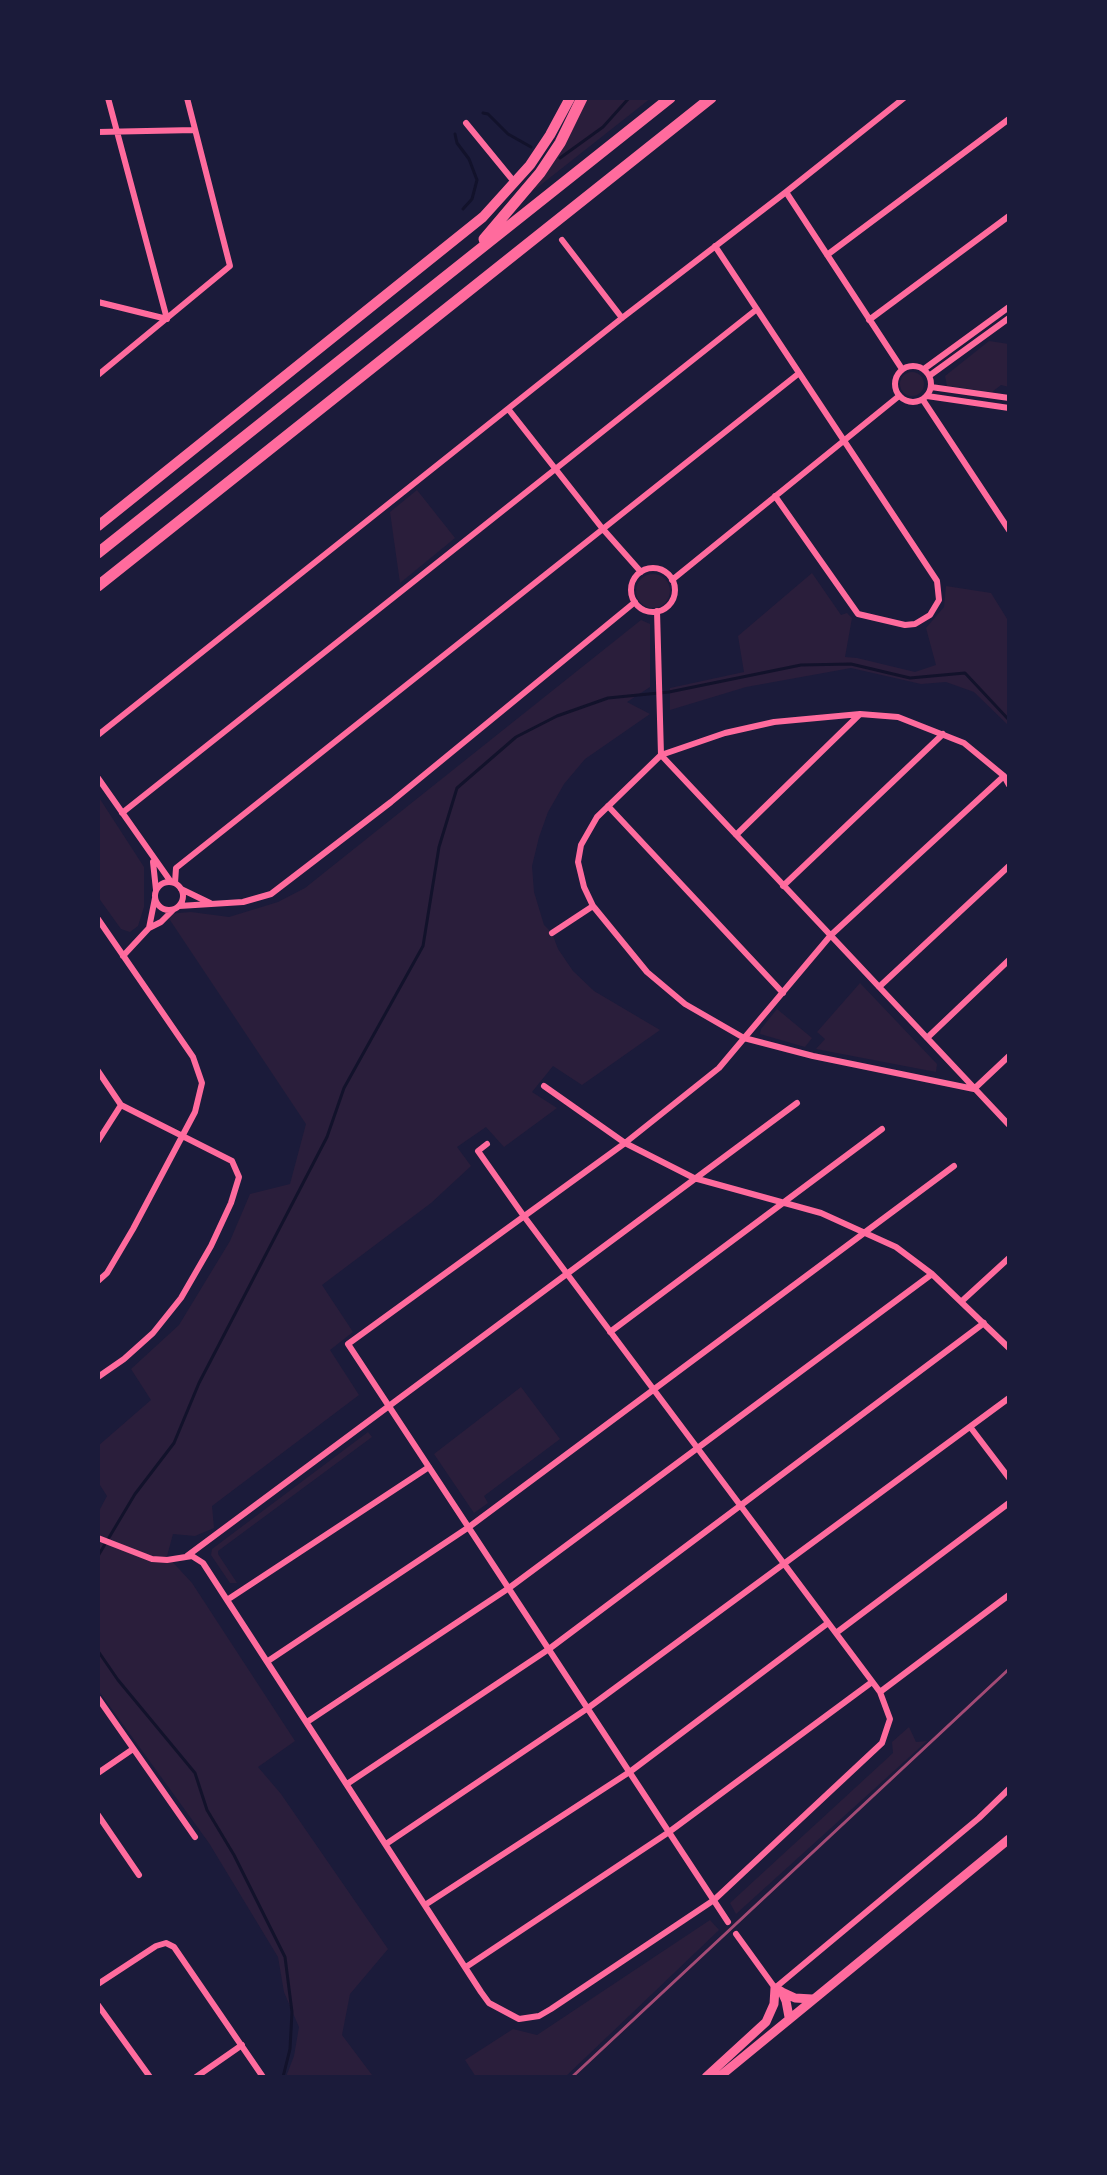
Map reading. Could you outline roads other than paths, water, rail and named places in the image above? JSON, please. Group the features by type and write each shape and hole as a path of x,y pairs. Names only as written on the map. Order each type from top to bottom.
{"highway":[{"path":"98,526 483,217 530,165 570,98"},
{"path":"462,263 529,188 560,143 582,98"},
{"path":"98,553 670,98"},
{"path":"98,586 711,98"}],"main road":[{"path":"719,2077 1009,1839"},
{"path":"778,1990 795,1998 812,1999"},
{"path":"778,1990 786,2001 789,2017"},
{"path":"706,2077 766,2022 778,1990"}],"street":[{"path":"108,98 167,319"},
{"path":"98,375 230,266 187,98"},
{"path":"98,735 904,98"},
{"path":"827,255 1009,119"},
{"path":"466,123 511,178"},
{"path":"98,132 195,130"},
{"path":"786,192 902,369"},
{"path":"869,320 1009,216"},
{"path":"562,240 622,318"},
{"path":"715,246 937,581 939,600 924,620 905,625 858,614 775,496"},
{"path":"98,302 167,319"},
{"path":"926,372 1009,307"},
{"path":"122,813 757,309"},
{"path":"926,372 1009,318"},
{"path":"925,398 931,387 926,372 913,366 902,369 894,385 899,396 913,403 925,398 1009,408"},
{"path":"176,885 176,868 798,374"},
{"path":"931,387 1009,398"},
{"path":"672,580 899,396"},
{"path":"925,398 1009,530"},
{"path":"509,410 602,528 641,572"},
{"path":"654,569 667,574 672,580 673,599 664,609 644,610 632,596 632,583 641,572 654,569"},
{"path":"152,858 156,894 161,908 243,902 271,894 635,602"},
{"path":"657,611 661,755 1009,1125"},
{"path":"736,835 860,714"},
{"path":"974,1089 813,1056 744,1038 702,1016 667,990 630,953 593,906 580,876 578,862 581,845 589,829 608,806 661,755 725,733 774,722 860,714 898,717 964,743 1004,776 1009,785"},
{"path":"783,886 943,734"},
{"path":"728,1922 348,1344 625,1143 719,1068 831,935 1004,776"},
{"path":"98,778 152,858 183,896 176,908 149,928 123,956"},
{"path":"608,806 783,993"},
{"path":"879,987 1009,866"},
{"path":"149,928 160,885 176,885 210,903"},
{"path":"552,933 593,906"},
{"path":"98,919 193,1057 202,1083 195,1112 133,1229 107,1273 98,1281"},
{"path":"927,1038 1009,960"},
{"path":"974,1089 1009,1056"},
{"path":"98,1071 121,1105 232,1161 239,1177 211,1246 181,1298 153,1333 98,1377"},
{"path":"544,1086 625,1143 694,1178 821,1213 896,1247 932,1274 1009,1348"},
{"path":"185,1557 797,1103"},
{"path":"98,1141 121,1105"},
{"path":"610,1332 882,1129"},
{"path":"98,1538 152,1559 185,1557 196,1558 203,1563 489,2003 519,2019 539,2016 714,1900 882,1743 890,1719 880,1692 523,1215 478,1151 487,1144"},
{"path":"268,1661 469,1527 954,1166"},
{"path":"962,1301 1009,1258"},
{"path":"307,1722 509,1588 932,1274"},
{"path":"347,1784 549,1649 984,1323"},
{"path":"386,1844 588,1708 1009,1398"},
{"path":"971,1428 1009,1478"},
{"path":"227,1600 429,1467"},
{"path":"836,1633 1009,1503"},
{"path":"880,1692 1009,1595"},
{"path":"425,1905 631,1771 828,1623"},
{"path":"466,1967 669,1832 872,1682"},
{"path":"98,1698 195,1837"},
{"path":"98,1773 133,1749"},
{"path":"736,1934 778,1990 1009,1789"},
{"path":"98,1815 139,1875"},
{"path":"98,1984 156,1946 166,1943 174,1947 263,2077"},
{"path":"98,2005 150,2077"},
{"path":"196,2077 242,2045"}],"waterway":[{"path":"560,158 603,127 629,98"},
{"path":"483,113 488,114 508,134 531,147"},
{"path":"455,134 477,180 472,199 463,209"},
{"path":"98,1556 135,1494 174,1443 199,1383 327,1137 344,1088 423,946 439,847 457,788 516,737 557,716 608,698 669,692 801,665 851,664 910,678 965,673 1009,720"},
{"path":"98,1651 195,1773 207,1810 234,1855 285,1957 292,2012 290,2049 283,2077"}],"railway":[{"path":"572,2077 1009,1669"}]}
